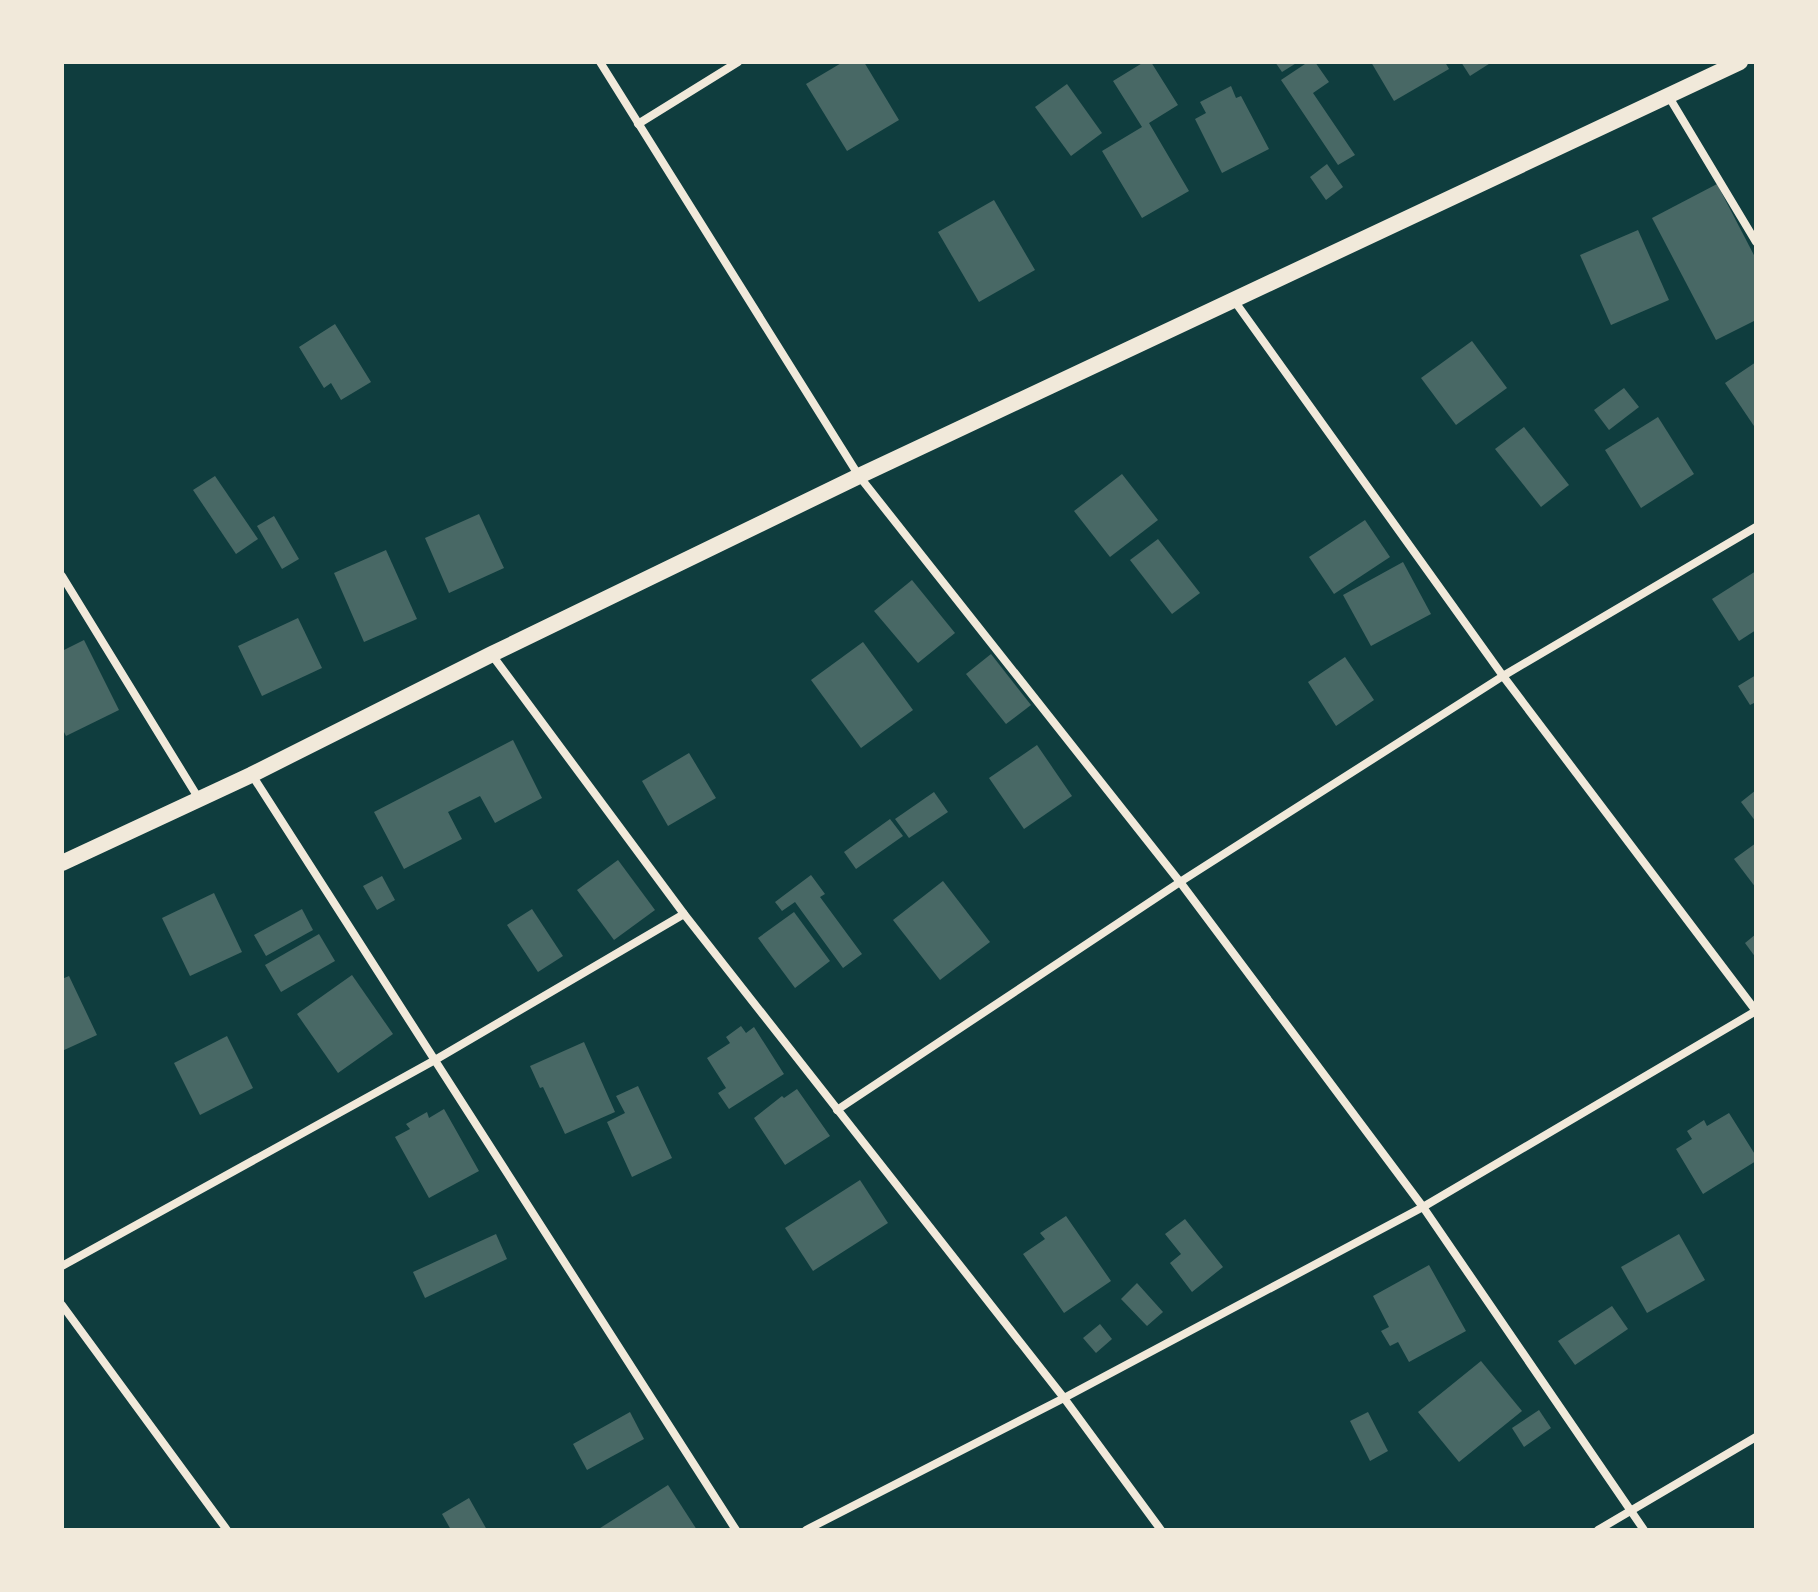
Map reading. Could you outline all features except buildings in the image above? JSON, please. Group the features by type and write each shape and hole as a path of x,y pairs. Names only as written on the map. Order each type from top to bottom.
{"main road":[{"path":"62,863 251,775 859,476 1740,62"}],"street":[{"path":"600,62 859,476 1180,882 1423,1207 1644,1530"},
{"path":"638,124 738,62"},
{"path":"1669,97 1756,242"},
{"path":"806,1530 1064,1398 1423,1207 1756,1011 1503,676 1233,299"},
{"path":"837,1110 1180,882 1503,676 1756,527"},
{"path":"62,576 199,799"},
{"path":"492,654 684,914 1064,1398 1161,1530"},
{"path":"251,775 736,1530"},
{"path":"62,1266 435,1060 684,914"},
{"path":"62,1305 227,1530"},
{"path":"1598,1530 1756,1437"}]}
